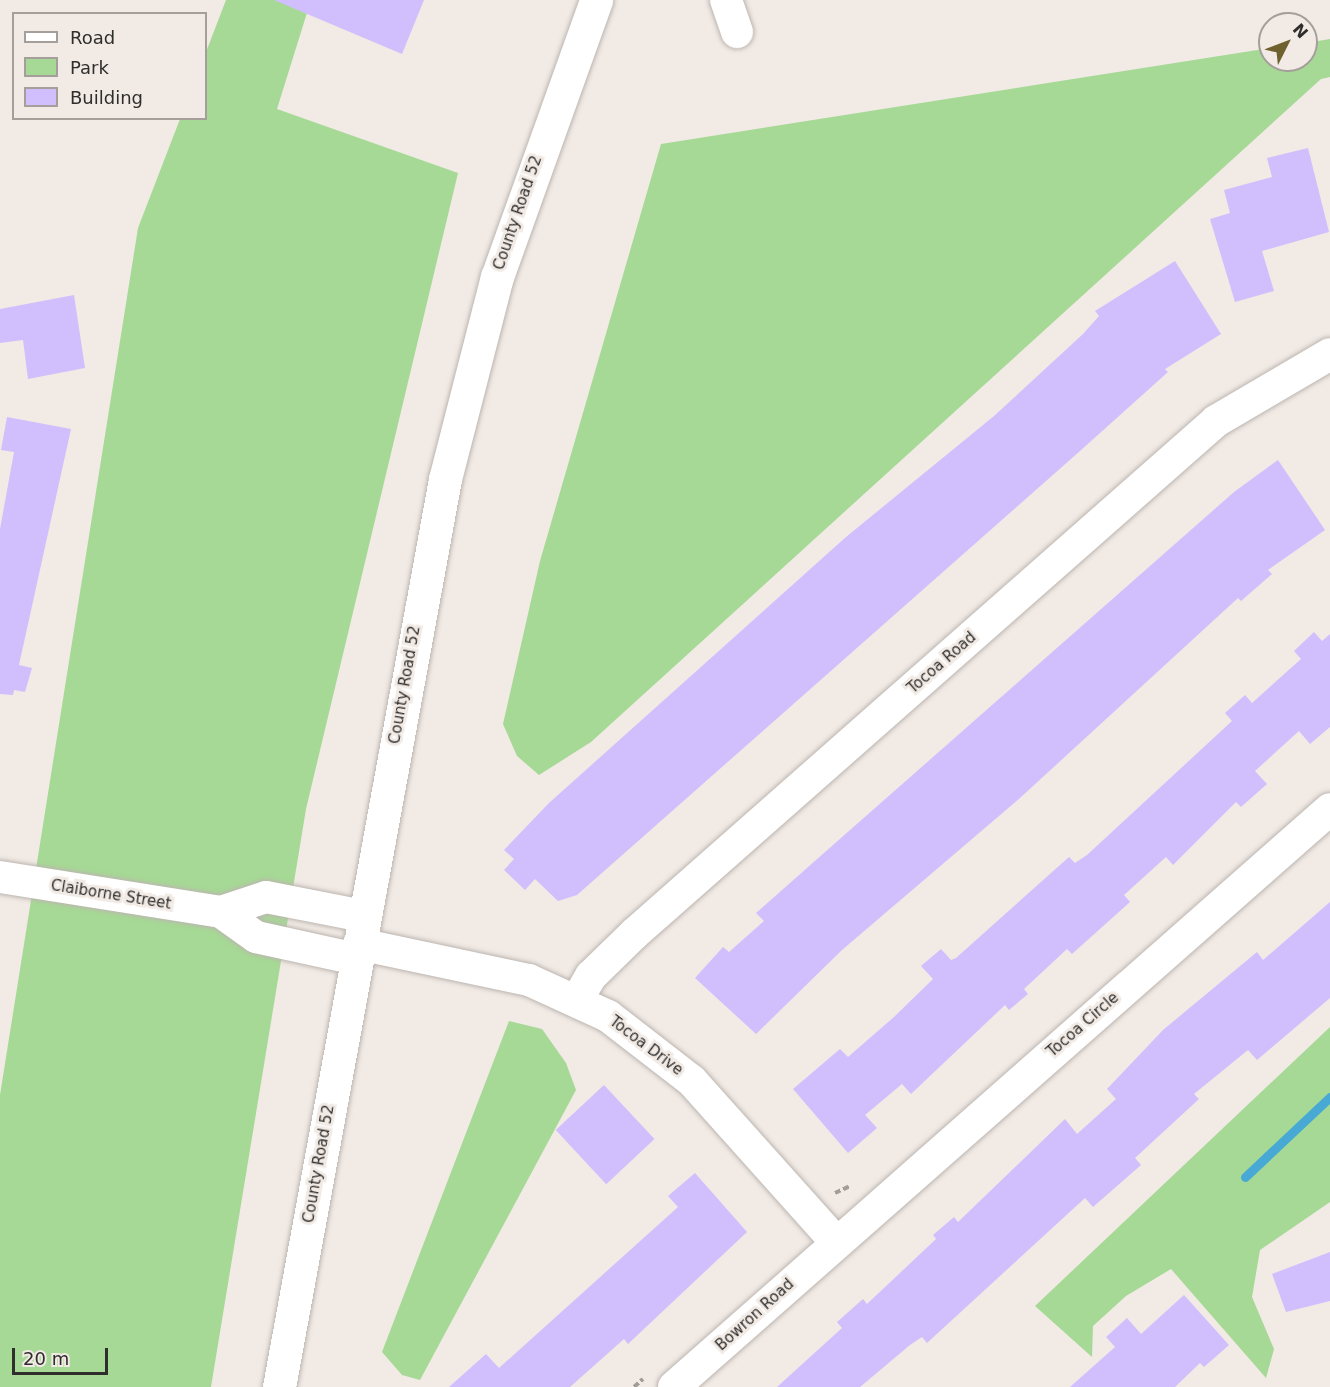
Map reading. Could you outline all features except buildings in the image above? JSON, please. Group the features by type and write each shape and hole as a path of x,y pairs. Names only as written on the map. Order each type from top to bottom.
{"main road":[{"name":"County Road 52","path":"279,1387 359,940 468,378 497,277 596,0"}],"street":[{"path":"726,0 737,32"},
{"name":"Tocoa Road","path":"576,1000 591,976 634,934 1216,421 1330,354"},
{"name":"Tocoa Circle","path":"836,1242 1330,808"},
{"name":"Claiborne Street","path":"0,878 221,912 256,937 359,940"},
{"name":"Claiborne Street","path":"221,912 266,897 359,940"},
{"name":"Tocoa Drive","path":"359,940 529,980 576,1000 636,1034 692,1081 836,1242"},
{"name":"Bowron Road","path":"674,1387 836,1242"}],"green space":[{"path":"226,0 311,0 277,109 458,173 306,809 211,1387 0,1387 0,1095 138,228 180,120 207,120 207,49"},
{"path":"1330,39 1330,77 1321,79 591,742 539,775 517,756 503,724 540,561 661,144 1258,50 1258,72 1318,72 1318,41"},
{"path":"509,1021 542,1029 566,1063 576,1090 420,1380 402,1375 382,1352"},
{"path":"1330,1027 1330,1202 1260,1250 1252,1297 1274,1349 1266,1378 1171,1269 1126,1296 1093,1326 1092,1357 1035,1306"}],"waterway":[{"path":"1245,1177 1330,1097"}]}
